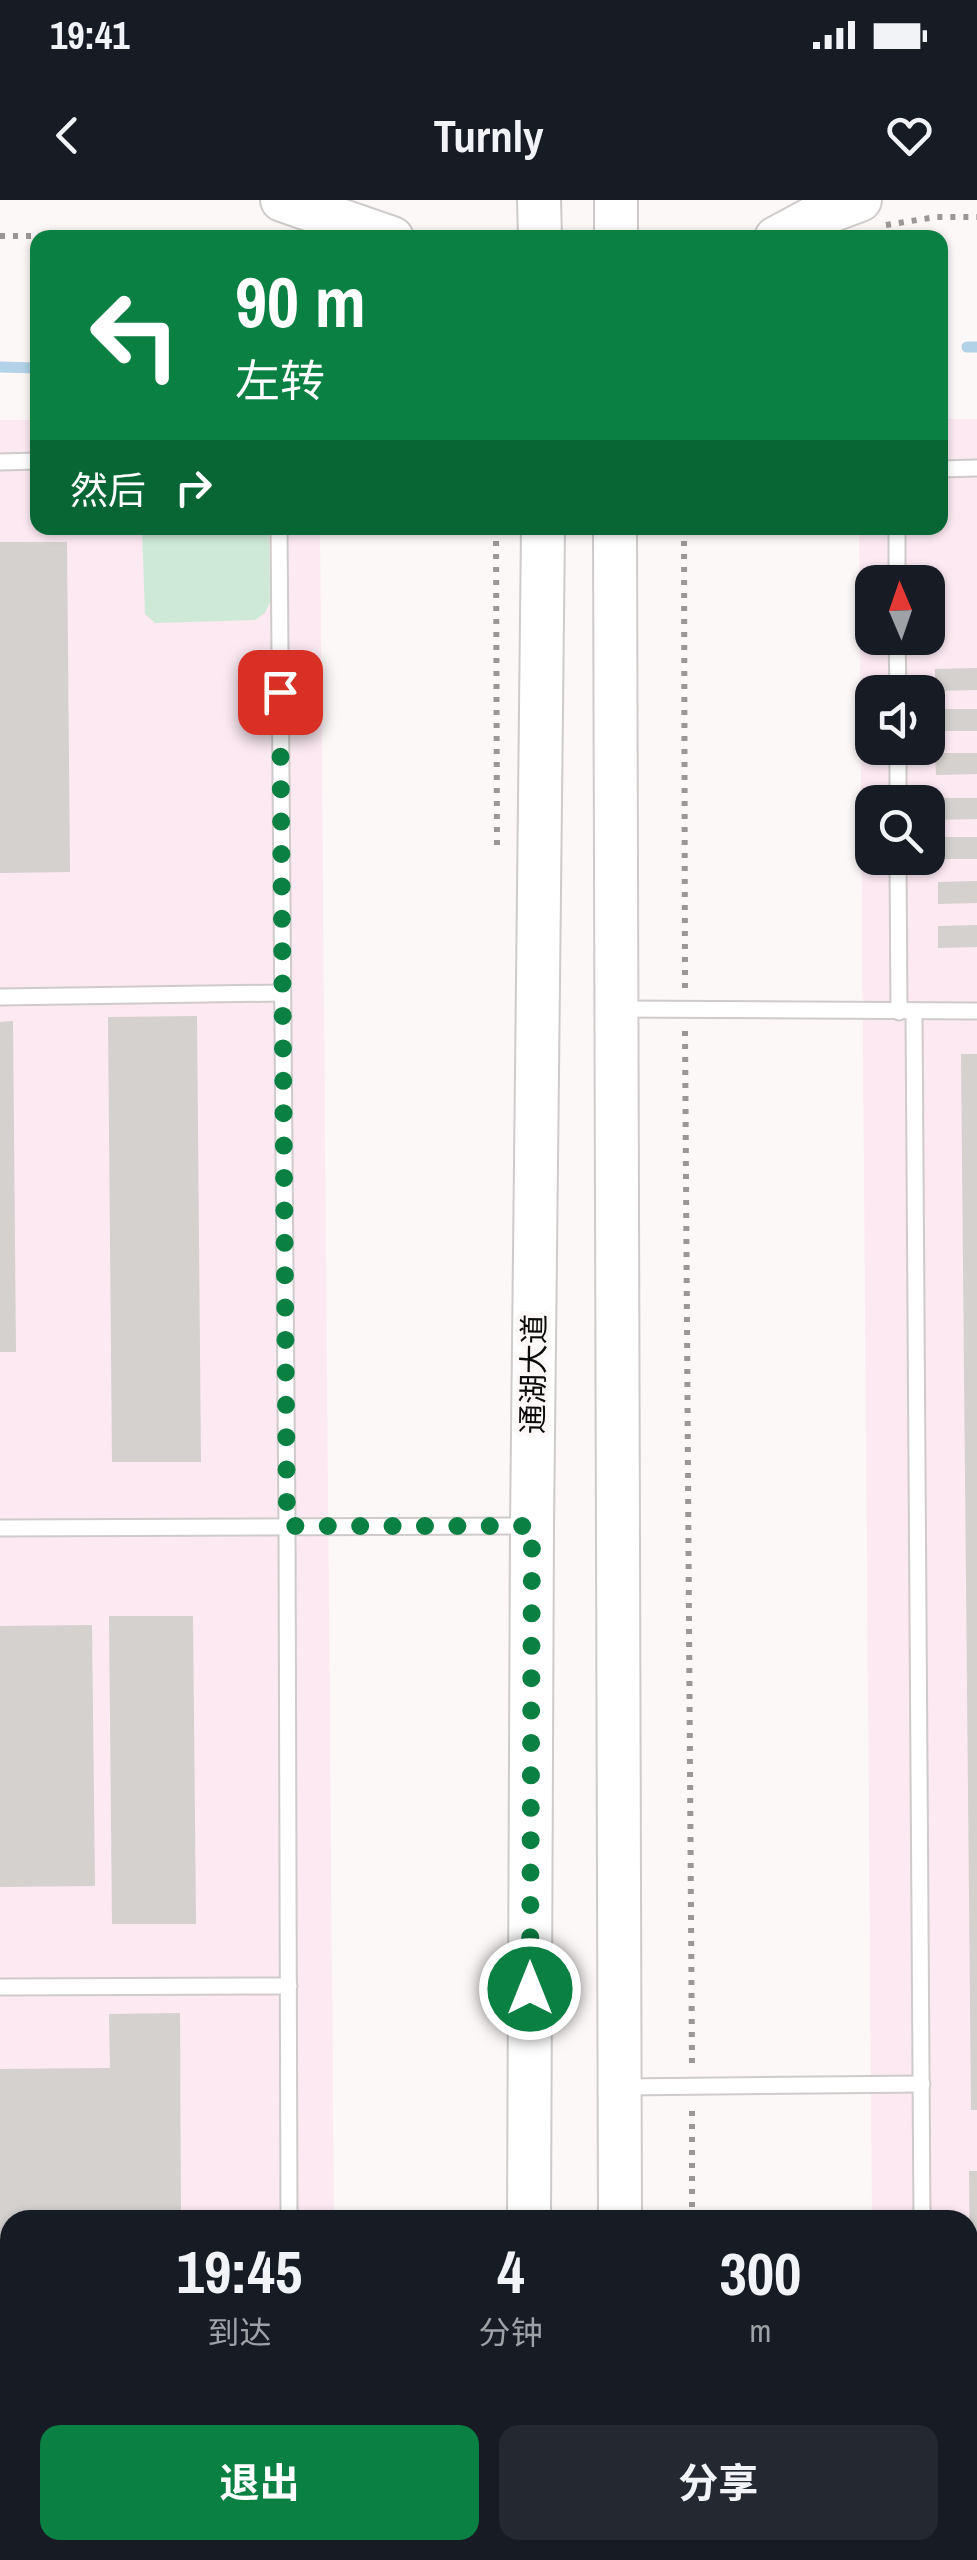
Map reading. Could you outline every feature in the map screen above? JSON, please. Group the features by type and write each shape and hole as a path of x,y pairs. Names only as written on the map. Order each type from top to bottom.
{"main road":[{"path":"540,200 540,230"},
{"path":"616,200 616,230"},
{"path":"791,230 817,216 871,213"},
{"path":"276,218 368,230"},
{"name":"通湖大道","path":"529,2210 543,535"},
{"path":"615,535 620,2210"}],"lane":[{"path":"0,462 30,461"},
{"path":"948,469 977,468"},
{"path":"279,535 288,2210"},
{"path":"897,535 897,565"},
{"path":"899,875 906,1012 922,2210"},
{"path":"0,997 282,993"},
{"path":"615,1009 977,1011"},
{"path":"0,1528 532,1526"},
{"path":"0,1988 288,1986"},
{"path":"619,2087 922,2084"}],"path":[{"path":"871,213 977,216"},
{"path":"92,230 276,218"},
{"path":"0,236 30,234"},
{"path":"684,535 692,2210"}],"shaded area":[{"path":"948,419 977,419 977,2210 872,2210 862,875 945,875 945,785 861,785 861,765 945,765 945,675 860,675 860,655 945,655 945,565 859,565 859,535 948,535"},
{"path":"0,420 30,420 30,535 320,535 334,2210 0,2210"}],"green space":[{"path":"142,535 269,535 270,602 265,613 255,620 155,623 145,614"}],"building":[{"path":"0,542 67,542 70,872 0,873"},
{"path":"977,668 977,690 945,691 945,675 935,675 935,669"},
{"path":"945,709 977,709 977,731 945,731"},
{"path":"945,753 977,753 977,774 936,775 936,765 945,765"},
{"path":"945,798 977,798 977,819 945,820"},
{"path":"945,837 977,837 977,859 945,859"},
{"path":"977,881 977,903 938,904 938,882"},
{"path":"977,925 977,947 938,948 938,926"},
{"path":"197,1016 201,1462 112,1462 108,1017"},
{"path":"13,1021 16,1352 0,1352 0,1022"},
{"path":"961,1054 977,1054 977,2110 971,2110"},
{"path":"109,1616 193,1616 196,1924 112,1924"},
{"path":"92,1625 95,1886 0,1887 0,1626"},
{"path":"180,2013 181,2210 0,2210 0,2069 110,2068 109,2014"},
{"path":"969,2171 977,2171 977,2210 969,2210"}],"waterway":[{"path":"967,347 977,347"},
{"path":"0,367 30,368"}],"route":[{"path":"280,692 287,1526 532,1526 530,1989"}]}
